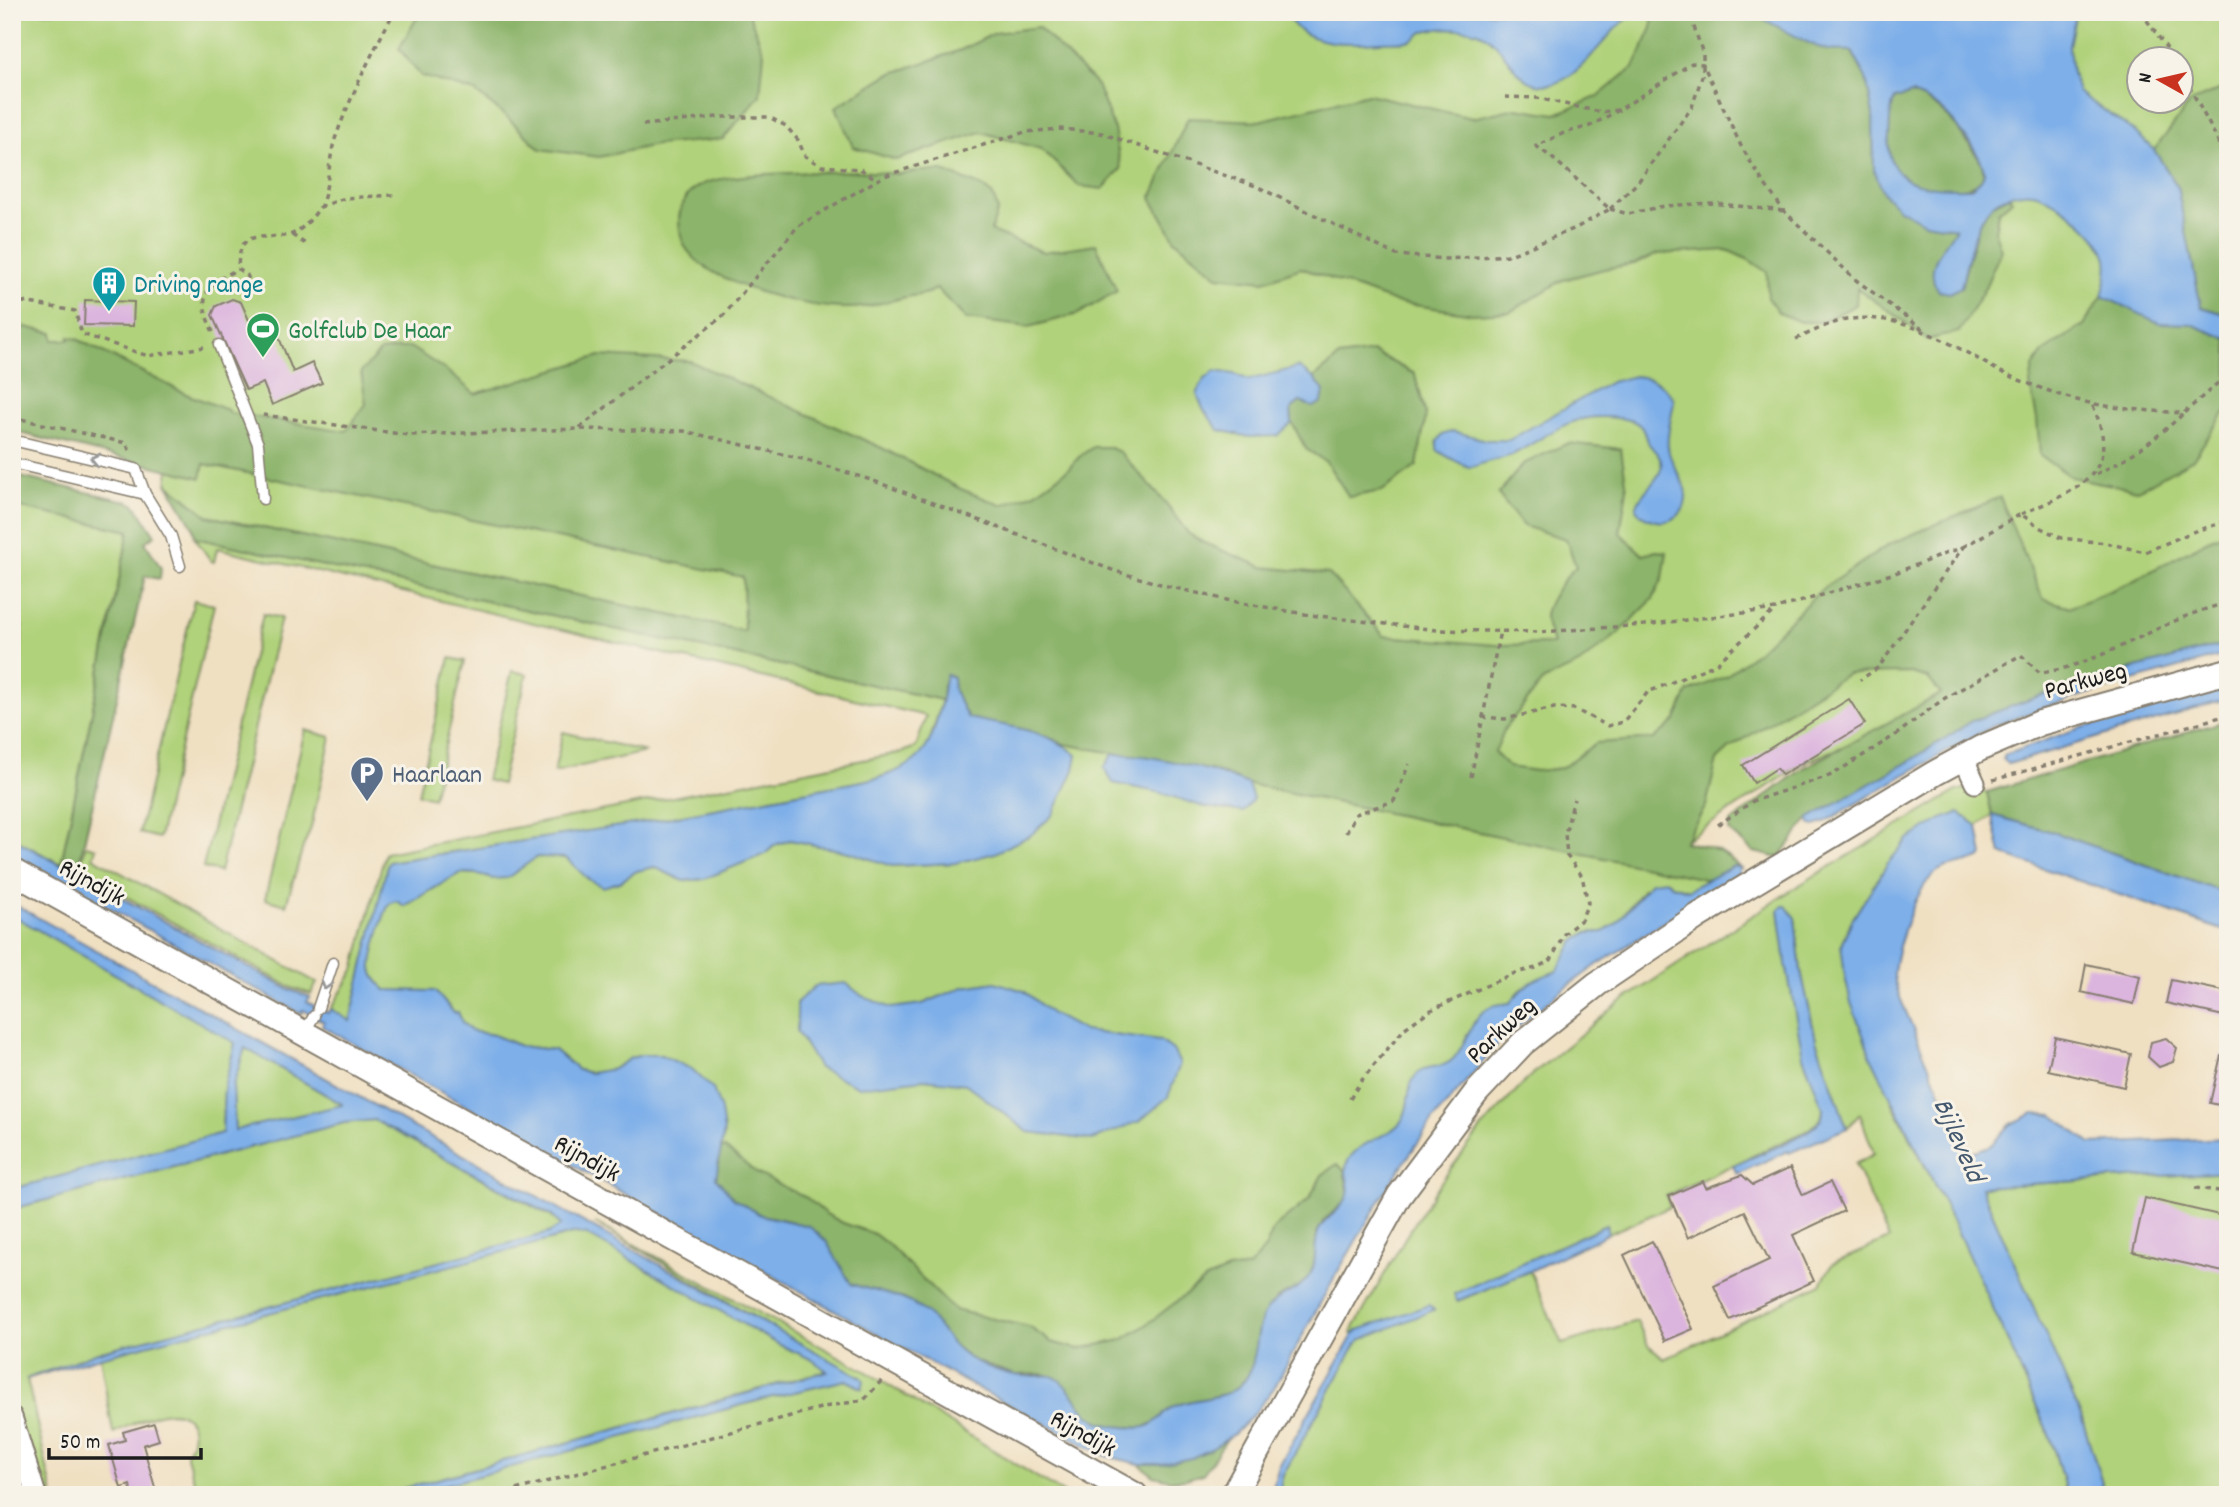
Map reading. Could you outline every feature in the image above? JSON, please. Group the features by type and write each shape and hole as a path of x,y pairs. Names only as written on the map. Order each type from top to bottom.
{"street":[{"name":"Parkweg","path":"1233,1495 1399,1196 1476,1093 1523,1043 1597,984 1698,916 1963,757 2040,723 2228,671"},
{"path":"1963,757 1975,783"},
{"name":"Rijndijk","path":"12,871 312,1019 1135,1495"},
{"path":"12,1417 36,1495"}],"lane":[{"path":"219,345 258,444 263,499"},
{"path":"12,440 136,469 145,494 171,536 180,566"},
{"path":"12,463 145,494"},
{"path":"312,1019 333,962"}],"path":[{"path":"238,269 238,251 246,240 258,236 291,234 309,221 323,203 335,138 394,12"},
{"path":"578,429 723,316 798,226 878,180 1025,132 1061,129 1101,133 1256,186 1396,255 1446,259 1510,255 1576,228 1610,209 1638,182 1692,107 1703,73 1703,54 1689,12"},
{"path":"2141,12 2166,46"},
{"path":"1703,64 1692,63 1590,126 1564,133 1536,146 1574,175 1590,193 1610,209 1628,214 1664,206 1711,203 1784,211"},
{"path":"1703,64 1741,146 1760,179 1784,211 1856,280 1925,331"},
{"path":"2194,95 2217,139 2228,176"},
{"path":"1504,97 1537,98 1600,112 1619,110"},
{"path":"643,125 718,117 769,117 786,126 798,140 805,156 821,166 860,169 878,180"},
{"path":"319,208 345,198 394,195"},
{"path":"291,234 307,245"},
{"path":"238,269 247,275 253,288"},
{"path":"12,300 75,311 82,334 148,356 219,345 205,317 204,302 208,288 238,269"},
{"path":"1796,339 1842,320 1877,319 1925,331 1962,348 2002,372 2052,392 2092,404 2185,413"},
{"path":"245,412 336,427 408,435 578,429 684,431 807,460 871,480 1115,571 1231,601 1437,630 1539,632 1645,625 1776,609 1895,573 1963,547 2021,514 2069,492 2094,474 2120,463 2185,413 2228,374"},
{"path":"2092,404 2103,434 2102,458 2094,474"},
{"path":"12,417 126,443 136,469"},
{"path":"2021,514 2061,538 2106,543 2145,552 2228,521"},
{"path":"1860,680 1879,667 1963,547"},
{"path":"1718,825 1753,801 1832,775 1897,734 1945,698 2021,655 2040,673 2064,670 2228,603"},
{"path":"1482,717 1505,719 1554,708 1574,709 1608,726 1622,722 1648,692 1716,664 1776,609"},
{"path":"1471,777 1500,631"},
{"path":"1975,783 2004,779 2228,715"},
{"path":"1346,833 1356,814 1394,801 1409,764"},
{"path":"1350,1099 1361,1081 1405,1028 1429,1011 1551,960 1564,934 1581,920 1588,903 1582,876 1567,856 1564,834 1574,799"},
{"path":"2195,1188 2228,1192"},
{"path":"497,1495 824,1407 863,1400 885,1378"}],"green space":[{"name":"Golfclub De Haar","path":"12,12 2228,12 2228,590 2181,604 1806,762 1684,841 1720,852 1740,868 1733,866 1689,890 1672,885 1666,880 1643,889 1616,924 1603,932 1586,933 1557,971 1521,989 1510,1003 1498,1006 1467,1034 1465,1044 1452,1061 1441,1067 1423,1069 1409,1094 1407,1110 1400,1124 1348,1184 1088,1417 1058,1379 734,1199 662,1055 631,1058 613,1069 590,1073 578,1070 554,1050 520,1046 494,1035 471,1031 462,1022 458,1012 454,1013 439,998 423,992 386,990 372,971 375,944 390,903 397,901 405,906 460,873 478,874 492,879 537,857 566,858 577,868 619,882 637,871 654,867 684,881 704,879 765,854 775,845 790,840 849,852 892,866 956,863 953,676 208,516 167,483 173,446 12,404"},
{"path":"420,12 748,12 764,53 760,95 723,139 656,145 599,157 540,149 508,118 475,92 421,76 399,49"},
{"path":"1652,12 1744,12 1763,17 1827,50 1851,50 1866,78 1873,114 1874,170 1925,223 1957,228 1948,241 1961,287 1978,226 1991,205 2009,196 2012,200 1998,212 1995,233 2001,250 1985,288 1959,332 1927,340 1857,288 1856,305 1821,322 1800,322 1779,313 1768,298 1767,272 1727,250 1658,254 1634,264 1563,280 1510,312 1473,314 1395,302 1301,268 1264,281 1218,276 1175,240 1151,198 1188,118 1259,121 1368,94 1472,118 1516,108 1556,114 1597,97 1634,67 1652,28"},
{"path":"1038,27 1097,85 1114,129 1121,169 1103,189 1079,186 1041,149 981,132 896,160 853,147 836,107 887,75 961,50 995,33"},
{"path":"2228,86 2228,315 2201,307 2177,186 2154,150 2180,116 2194,116 2194,101"},
{"path":"1912,94 1931,103 1958,129 1981,164 1983,175 1980,181 1955,189 1927,187 1909,181 1896,170 1890,159 1889,149 1891,111 1895,99"},
{"path":"857,171 900,174 943,171 983,187 993,195 998,210 991,231 1043,252 1096,244 1117,291 1078,314 1029,327 966,319 937,289 861,307 828,307 784,299 717,274 688,251 681,237 679,221 684,201 694,189 712,181 751,175"},
{"path":"2102,296 2159,322 2191,324 2228,339 2228,408 2193,459 2138,490 2071,477 2040,456 2037,419 2030,384 2033,367 2044,351 2084,325"},
{"path":"12,324 53,333 53,340 69,340 69,337 77,339 230,413 346,431 366,404 361,372 381,351 410,347 447,371 475,394 600,356 690,361 882,448 961,489 1001,505 1035,493 1093,447 1108,447 1120,452 1188,533 1204,543 1263,567 1329,574 1384,636 1496,645 1553,644 1545,619 1546,610 1557,589 1576,567 1566,539 1523,526 1498,494 1523,464 1568,443 1621,449 1627,489 1620,533 1643,555 1656,551 1667,552 1663,578 1653,599 1619,633 1579,664 1544,680 1505,728 1495,753 1509,767 1537,771 1562,768 1596,743 1654,739 1676,720 1688,692 1726,676 1758,651 1822,589 1890,544 2000,497 2043,599 2071,607 2131,582 2228,532 2228,643 2056,690 1974,720 1908,762 1808,819 1779,858 1754,852 1729,831 1730,823 1802,769 1941,694 1928,678 1911,673 1847,674 1730,748 1717,760 1706,806 1684,842 1721,852 1740,868 1733,866 1709,880 1248,784 1219,772 1064,744 1047,736 968,718 954,691 952,676 947,675 942,700 195,538 193,527 167,483 208,516 744,631 743,577 204,464 201,478 12,431"},
{"path":"1373,352 1415,374 1426,415 1417,466 1382,491 1349,497 1326,462 1306,449 1292,423 1291,409 1324,391 1314,378 1339,357"},
{"path":"12,475 135,505 155,535 145,542 161,568 160,579 145,576 77,873 61,864 129,531 12,506"},
{"path":"12,506 129,531 61,864 12,838 12,700 19,700 22,625 12,623"},
{"path":"195,538 942,700 927,750 909,766 878,778 646,822 389,862 350,1021 331,1009 354,970 385,853 899,753 916,747 926,716 217,548 214,562"},
{"path":"194,600 214,605 159,838 139,833"},
{"path":"263,614 281,618 220,872 203,868"},
{"path":"450,658 465,661 433,798 418,794"},
{"path":"512,671 527,674 501,784 486,780"},
{"path":"2228,720 2228,894 2053,832 1992,815 1987,792"},
{"path":"305,730 331,737 311,828 286,905 265,899"},
{"path":"563,732 646,752 554,772"},
{"path":"1969,788 1987,792 1992,815 1978,826 1959,813 1888,863 1852,920 1841,944 1893,1104 1949,1213 2001,1326 2051,1440 2067,1495 1278,1495 1283,1475 1361,1339 1358,1330 1353,1335 1351,1333 1405,1238 1443,1179 1481,1129 1528,1078 1619,1003 1796,887 1957,791","holes":["1795,918 1801,971 1816,1040 1847,1128 1860,1114 1874,1154 1855,1164 1889,1239 1832,1264 1821,1284 1664,1359 1647,1343 1637,1321 1562,1344 1530,1271 1458,1301 1455,1294 1606,1225 1608,1234 1670,1207 1666,1196 1802,1133 1817,1123 1823,1108 1803,1056"]},
{"path":"86,845 96,848 93,857 317,983 311,994 292,988 79,871"},
{"path":"12,915 236,1043 224,1087 222,1133 12,1189"},
{"path":"245,1048 343,1105 235,1130 233,1086"},
{"path":"374,1120 552,1217 561,1225 549,1233 98,1352 27,1379 53,1495 12,1495 12,1209 344,1123"},
{"path":"725,1148 758,1174 807,1198 826,1214 874,1234 890,1246 954,1310 1029,1327 1051,1342 1078,1349 1122,1340 1206,1279 1228,1270 1249,1267 1265,1249 1274,1228 1309,1199 1322,1175 1337,1164 1344,1170 1349,1193 1345,1202 1324,1220 1317,1233 1316,1260 1309,1277 1300,1286 1277,1298 1259,1331 1256,1357 1248,1376 1233,1392 1177,1405 1143,1428 1112,1426 1088,1417 1058,1379 1044,1374 1015,1375 970,1359 947,1339 926,1313 904,1299 851,1284 841,1268 789,1221 761,1215 734,1199 716,1178 720,1150"},
{"path":"2228,1172 2228,1495 2106,1495 2081,1416 1981,1187"},
{"path":"595,1223 864,1370 1066,1495 407,1495 764,1399 846,1380 861,1388 861,1377"},
{"path":"576,1233 587,1235 828,1370 380,1495 198,1495 186,1453 193,1434 187,1417 168,1412 113,1433 100,1357"},
{"path":"1227,1439 1203,1474 1186,1479 1170,1480 1154,1476 1139,1464 1163,1463 1196,1456"}],"water":[{"path":"1283,12 1637,12 1615,29 1575,72 1552,84 1539,85 1520,74 1497,46 1478,32 1437,29 1425,31 1408,41 1326,41 1306,34"},
{"path":"1744,12 2076,12 2069,46 2078,92 2135,132 2154,150 2177,186 2201,307 2228,315 2228,339 2191,324 2159,323 2102,296 2107,259 2097,239 2068,211 2031,193 2006,197 1991,206 1976,233 1961,287 1950,293 1938,291 1934,282 1934,265 1956,228 1925,223 1899,209 1884,194 1874,171 1873,114 1866,78 1852,51 1824,49","holes":["1912,94 1928,100 1947,115 1979,157 1984,174 1971,188 1927,186 1903,176 1895,167 1890,154 1889,137 1892,108 1895,99"]},
{"path":"1298,367 1314,378 1324,391 1322,402 1313,407 1300,402 1291,409 1292,423 1277,436 1249,437 1219,430 1203,409 1197,394 1204,380 1215,371 1249,380"},
{"path":"1634,376 1657,382 1674,399 1668,448 1686,494 1681,512 1668,521 1651,520 1636,509 1641,497 1659,475 1662,465 1642,428 1630,420 1600,417 1574,421 1511,456 1473,467 1437,450 1437,442 1442,435 1453,431 1486,440 1509,440 1611,382"},
{"path":"2228,643 2228,654 2080,696 1995,725 1825,822 1815,826 1811,825 1808,819 1908,762 1974,720 2056,690"},
{"path":"946,675 953,677 954,691 968,718 1039,734 1053,739 1077,755 1074,770 1053,815 1031,835 995,853 956,863 892,866 849,852 790,840 775,845 765,854 704,879 684,881 654,867 637,871 619,882 603,887 589,880 566,858 537,857 507,878 492,879 478,874 460,873 404,906 397,901 390,903 378,934 372,971 386,990 435,991 454,1013 458,1012 462,1022 471,1031 494,1035 520,1046 554,1050 578,1070 590,1073 613,1069 642,1055 661,1055 692,1069 713,1089 721,1110 724,1131 716,1178 734,1199 761,1215 809,1226 826,1241 851,1284 917,1306 966,1356 987,1367 1011,1374 1053,1376 1093,1418 1114,1426 1145,1427 1175,1406 1226,1394 1243,1383 1252,1365 1258,1331 1264,1315 1273,1303 1309,1276 1314,1265 1319,1230 1346,1199 1349,1189 1346,1169 1349,1159 1360,1147 1400,1123 1415,1076 1425,1069 1450,1062 1483,1011 1494,1005 1510,1003 1531,982 1557,971 1573,943 1586,933 1603,932 1616,924 1651,882 1666,880 1688,890 1733,866 1740,868 1732,882 1724,889 1672,917 1597,965 1557,994 1499,1043 1434,1119 1391,1182 1334,1278 1274,1388 1234,1434 1192,1458 1161,1464 1139,1464 1106,1456 932,1364 336,1034 322,1026 324,1022 303,1010 301,1014 12,854 12,838 290,990 310,997 307,1002 328,1013 331,1009 350,1021 388,862 646,822 894,773 916,760 929,742"},
{"path":"2228,686 2228,699 2008,764 2003,759 2005,755 2074,730"},
{"path":"1113,754 1182,763 1217,773 1248,784 1253,799 1243,812 1204,807 1161,793 1113,783 1104,768"},
{"path":"1959,813 1978,826 1983,856 1943,868 1930,878 1908,918 1894,974 1901,1000 1966,1154 1990,1146 2011,1124 2034,1113 2053,1115 2091,1144 2228,1138 2228,1172 1981,1187 2081,1416 2106,1495 2067,1495 2051,1439 2001,1326 1949,1213 1872,1059 1851,1003 1845,977 1841,944 1852,920 1888,863 1908,839 1942,819"},
{"path":"1992,815 2053,832 2228,894 2228,932 2001,854"},
{"path":"12,903 861,1377 864,1381 862,1388 846,1380 764,1399 407,1495 380,1495 827,1371 811,1359 780,1345 587,1235 576,1233 100,1357 26,1379 98,1352 549,1233 561,1225 552,1216 374,1120 344,1123 12,1209 12,1189 222,1133 224,1087 235,1043 12,915","holes":["245,1048 342,1104 235,1130 233,1086"]},
{"path":"1786,906 1795,918 1801,971 1816,1040 1847,1128 1737,1174 1733,1166 1800,1135 1818,1123 1823,1114 1803,1056 1786,964 1779,910"},
{"path":"995,982 1024,991 1052,1014 1084,1031 1160,1041 1173,1050 1180,1064 1168,1097 1140,1121 1092,1140 1028,1132 966,1084 924,1079 859,1087 819,1068 797,1032 797,1002 815,986 846,983 862,996 891,1008 922,1004 963,987"},
{"path":"1606,1225 1608,1234 1530,1271 1457,1301 1454,1294"},
{"path":"1429,1305 1434,1310 1362,1339 1356,1344 1283,1475 1278,1495 1271,1495 1279,1466 1353,1335 1358,1330"}],"building":[{"path":"232,299 241,302 252,327 271,318 293,372 312,363 322,383 272,405 263,383 246,390 212,315 216,306"},
{"name":"Driving range","path":"85,300 134,302 133,326 84,325"},
{"path":"1849,699 1865,724 1782,775 1777,768 1754,783 1743,765"},
{"path":"2086,964 2140,976 2134,1004 2081,992"},
{"path":"2171,980 2228,992 2228,1017 2166,1003"},
{"path":"2055,1037 2131,1054 2124,1087 2048,1070"},
{"path":"2166,1038 2177,1048 2173,1062 2159,1067 2148,1057 2151,1042"},
{"path":"2221,1055 2228,1055 2228,1107 2210,1103"},
{"path":"1790,1168 1803,1195 1830,1182 1844,1211 1793,1235 1814,1281 1730,1320 1714,1286 1769,1260 1745,1211 1688,1238 1669,1196 1703,1181 1706,1188 1742,1175 1753,1185"},
{"path":"2145,1198 2228,1217 2228,1273 2133,1252"},
{"path":"1652,1241 1693,1329 1665,1341 1624,1255"},
{"path":"154,1423 159,1440 143,1445 156,1491 132,1495 130,1485 121,1488 109,1445 125,1440 123,1432"}],"place":[{"name":"Driving range","path":"109,313"},
{"name":"Golfclub De Haar","path":"263,359"},
{"name":"Haarlaan","path":"367,803"}],"water label":[{"name":"Bijleveld","path":"1961,1139"}]}
